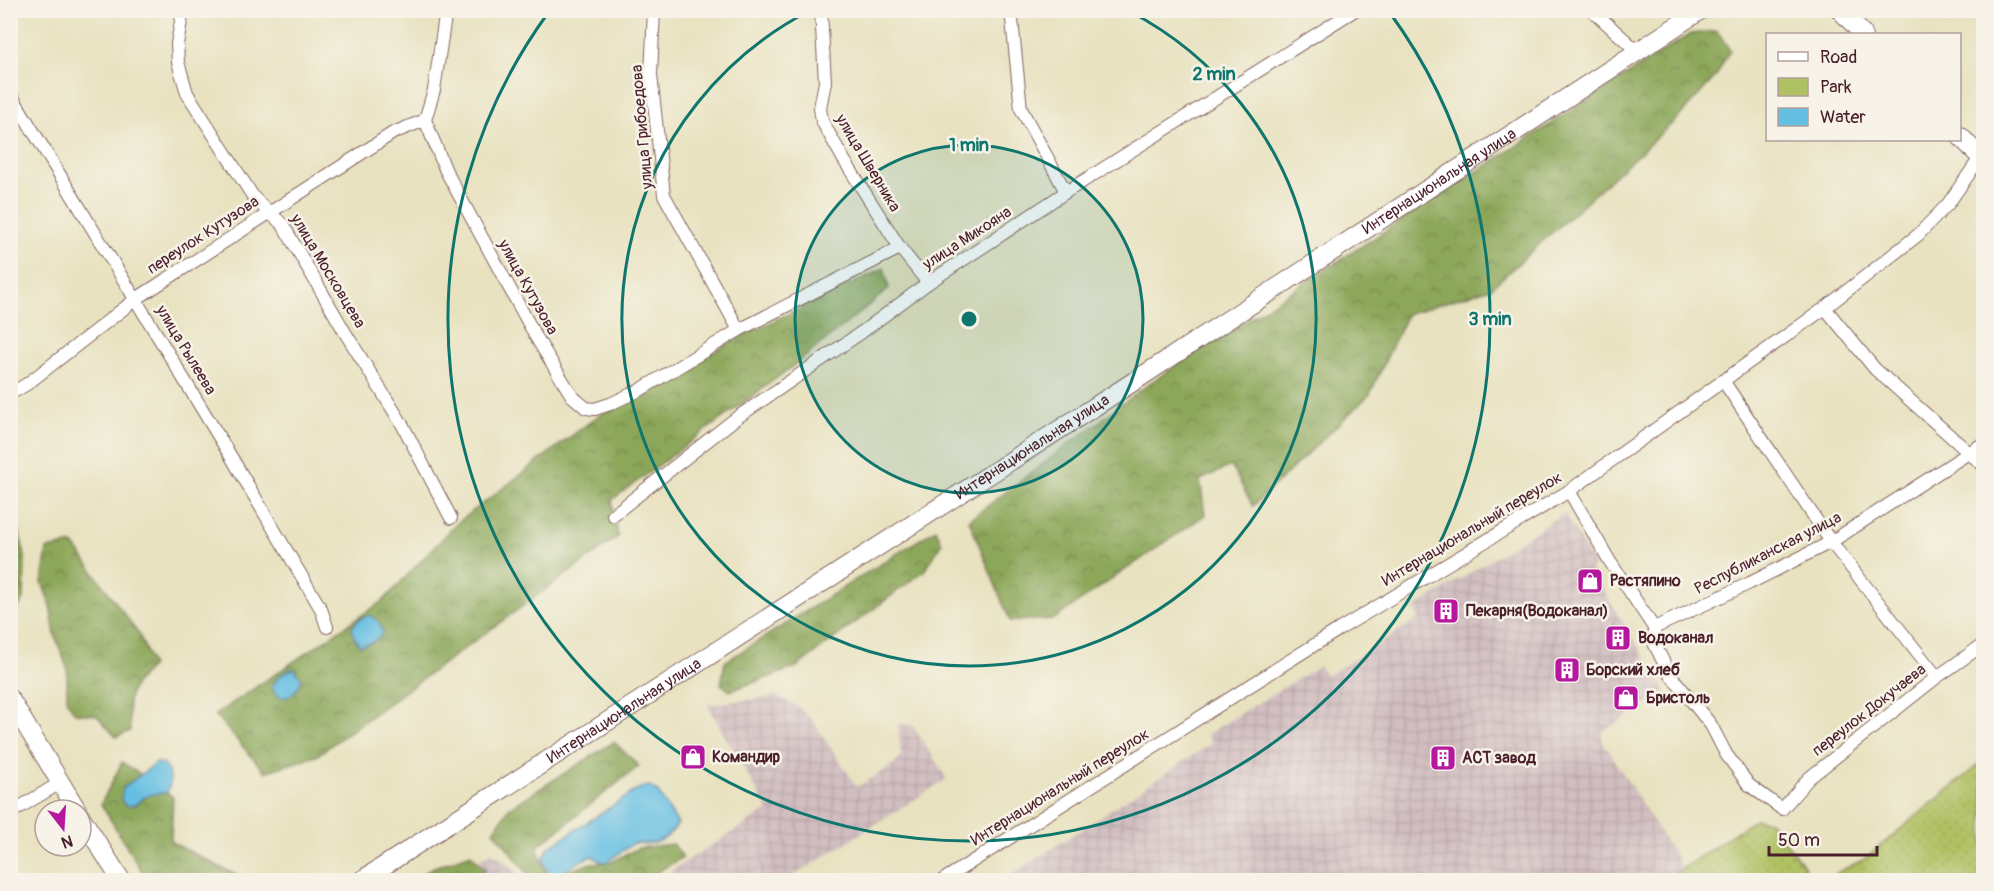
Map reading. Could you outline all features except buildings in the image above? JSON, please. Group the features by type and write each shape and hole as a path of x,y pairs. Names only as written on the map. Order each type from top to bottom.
{"main road":[{"name":"Интернациональная улица","path":"362,880 1126,386 1701,10"},
{"path":"1840,10 1862,33"},
{"path":"1961,138 1982,159"},
{"path":"10,699 69,798"},
{"path":"93,835 121,880"}],"street":[{"name":"улица Московцева","path":"183,10 177,44 178,62 187,93 254,198 283,225 346,334 402,424 451,518"},
{"path":"425,120 434,90 446,10"},
{"name":"улица Грибоедова","path":"654,10 651,75 663,195 739,330"},
{"name":"улица Шверника","path":"821,10 825,82 820,108 822,121 900,248 928,283"},
{"path":"1011,10 1021,109 1066,192"},
{"name":"улица Микояна","path":"613,515 735,419 862,332 928,283 1066,192 1355,10"},
{"path":"1592,10 1638,52"},
{"name":"улица Рылеева","path":"10,93 315,599 327,627"},
{"name":"переулок Кутузова","path":"10,394 27,384 136,299 393,133 425,120"},
{"name":"улица Кутузова","path":"425,120 446,171 516,301 566,386 580,404 595,409 640,390 739,330 900,248"},
{"name":"Интернациональный переулок","path":"943,880 1338,630 1569,491 1826,308 1918,235 1948,204 1982,159"},
{"path":"1826,308 1875,369 1983,466"},
{"path":"1724,382 1832,542 1937,677"},
{"name":"Республиканская улица","path":"1654,628 1832,542 1983,443"},
{"path":"1569,491 1609,560 1654,628"},
{"name":"переулок Докучаева","path":"1654,628 1655,645 1669,673 1711,725 1726,754 1749,785 1782,809 1809,778 1937,677 1983,644"},
{"path":"10,813 60,783"}],"shaded area":[{"path":"1564,513 1595,566 1590,569 1666,692 1602,732 1602,740 1683,869 1666,880 1004,880 1212,743 1207,734 1319,666 1326,676 1341,667 1419,618 1413,609"},
{"path":"776,696 797,706 812,720 857,787 897,762 901,755 898,724 913,726 947,779 787,880 656,880 768,810 707,705"},
{"path":"492,852 514,869 521,880 449,880"}],"green space":[{"path":"1717,31 1730,50 1716,76 1678,118 1491,288 1407,314 1370,394 1253,506 1231,466 1200,480 1205,515 1054,619 1010,621 969,520 1151,382 1690,34"},
{"path":"884,268 889,289 801,360 612,500 618,537 316,756 265,772 215,715 384,600 457,523 598,416 744,335"},
{"path":"10,469 13,473 13,507 25,556 24,597 11,622"},
{"path":"936,529 942,544 924,571 795,668 730,691 721,684 725,662"},
{"path":"73,544 139,634 152,666 137,682 130,695 130,731 116,737 96,715 75,713 67,701 67,668 55,635 49,601 42,583 47,549"},
{"path":"614,742 639,766 537,847 548,878 591,863 610,863 638,848 673,844 683,857 644,880 533,880 494,831 509,808"},
{"path":"1983,761 1983,880 1827,880 1863,860"},
{"path":"122,762 173,797 171,842 238,876 233,880 147,880 101,804"},
{"path":"1755,819 1769,821 1805,867 1798,874 1804,880 1666,880"},
{"path":"471,854 486,870 467,880 412,880 434,867"}],"water":[{"path":"369,615 379,622 383,633 373,642 360,646 354,637 352,628 358,620"},
{"path":"294,669 302,679 296,690 287,698 277,696 272,687 274,683 278,677"},
{"path":"156,763 164,764 169,775 170,785 166,793 149,795 135,805 126,806 121,800 123,788"},
{"path":"650,786 658,792 678,824 669,835 654,843 634,843 607,862 592,856 556,877 548,872 543,859 549,847 640,788"}],"place":[{"name":"Растяпино","path":"1590,581"},
{"name":"Пекарня(Водоканал)","path":"1446,611"},
{"name":"Водоканал","path":"1618,638"},
{"name":"Борский хлеб","path":"1567,670"},
{"name":"Бристоль","path":"1626,698"},
{"name":"Командир","path":"693,757"},
{"name":"АСТ завод","path":"1443,758"}]}
